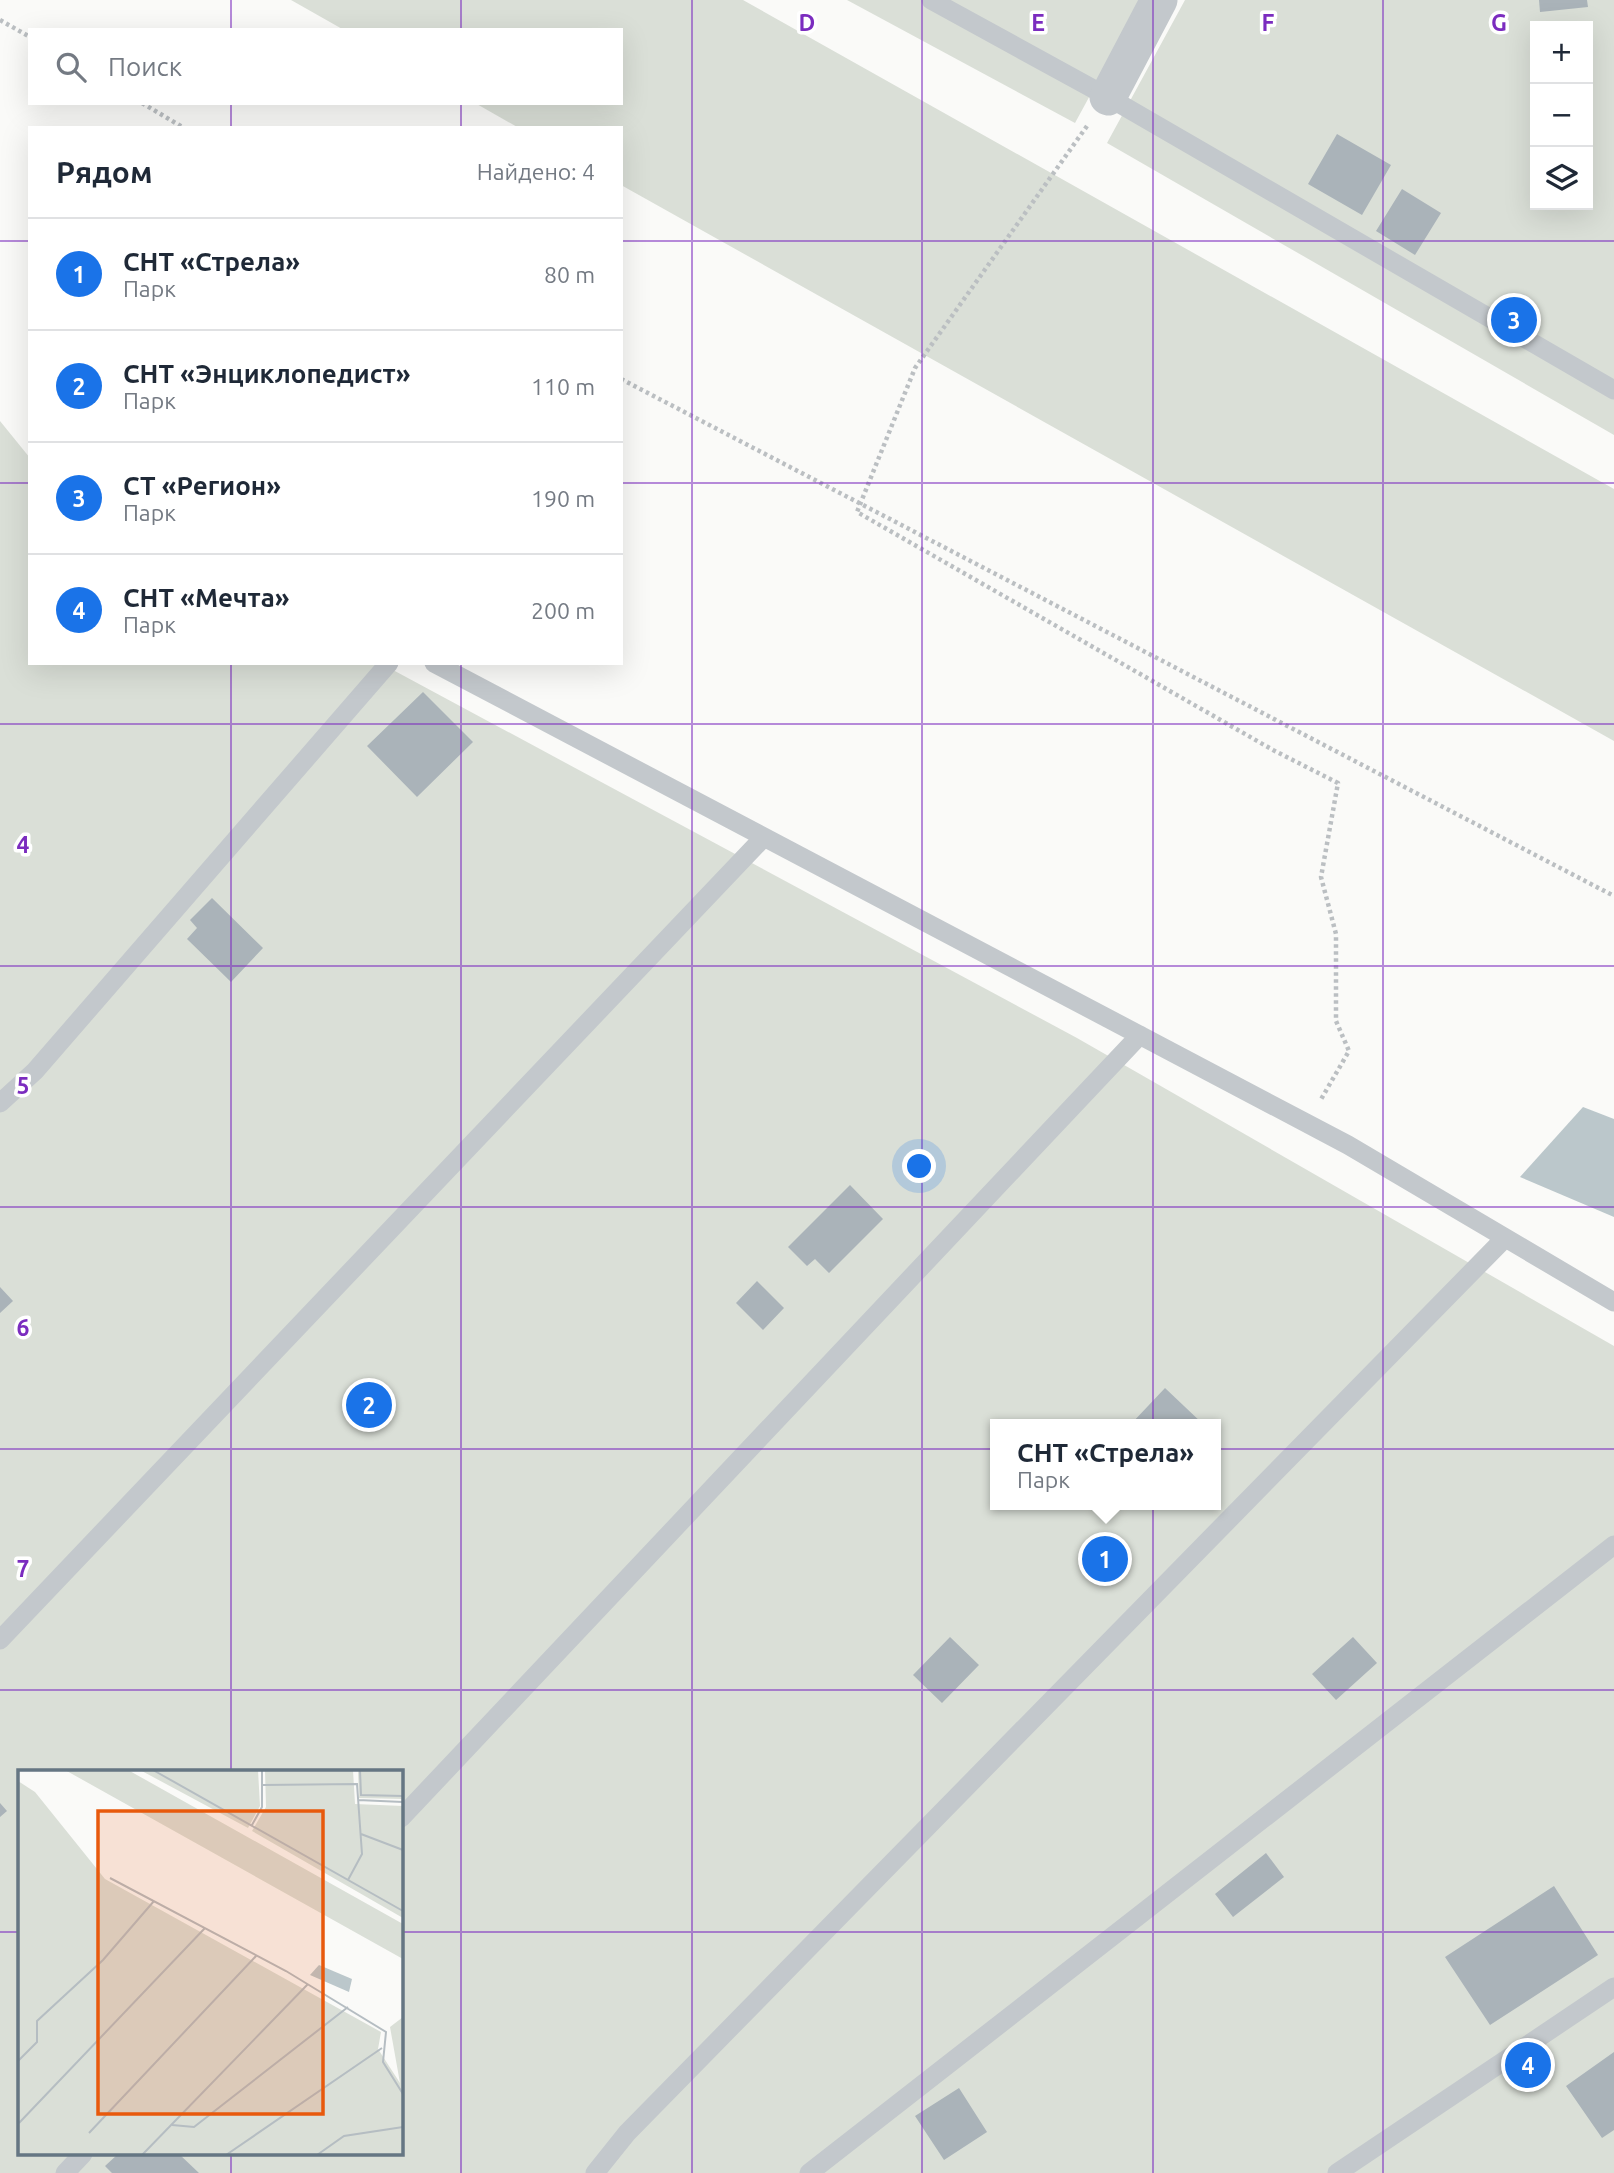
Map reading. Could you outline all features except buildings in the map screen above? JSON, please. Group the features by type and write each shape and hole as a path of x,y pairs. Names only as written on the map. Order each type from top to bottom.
{"street":[{"path":"1108,97 1159,0"}],"lane":[{"path":"931,0 1108,97 1614,390"},
{"path":"0,1103 35,1071 387,665"},
{"path":"437,665 1308,1123 1614,1302"},
{"path":"0,1640 764,837"},
{"path":"402,1817 1140,1035"},
{"path":"594,2173 627,2133 1505,1238"},
{"path":"809,2173 1614,1545"},
{"path":"1337,2173 1614,1987"},
{"path":"65,2173 81,2156"}],"path":[{"path":"0,20 28,36"},
{"path":"1108,97 915,368 857,512 1261,743 1338,783 1321,877 1336,934 1336,1021 1349,1051 1308,1123"},
{"path":"145,105 181,126"},
{"path":"623,380 1614,896"}],"shaded area":[{"path":"291,0 743,0 1614,489 1614,741 623,186 623,126 515,126 479,105 623,105 623,28 340,28"},
{"path":"847,0 1142,0 1075,123"},
{"path":"1185,0 1614,0 1614,435 1107,143"},
{"path":"0,421 28,456 28,665 384,665 1077,1038 1614,1346 1614,2173 0,2173"},
{"path":"1583,1107 1614,1119 1614,1217 1520,1177"}],"place":[{"name":"СТ «Регион»","path":"1514,320"},
{"name":"СНТ «Энциклопедист»","path":"369,1405"},
{"name":"СНТ «Стрела»","path":"1105,1559"},
{"name":"СНТ «Мечта»","path":"1528,2065"}]}
